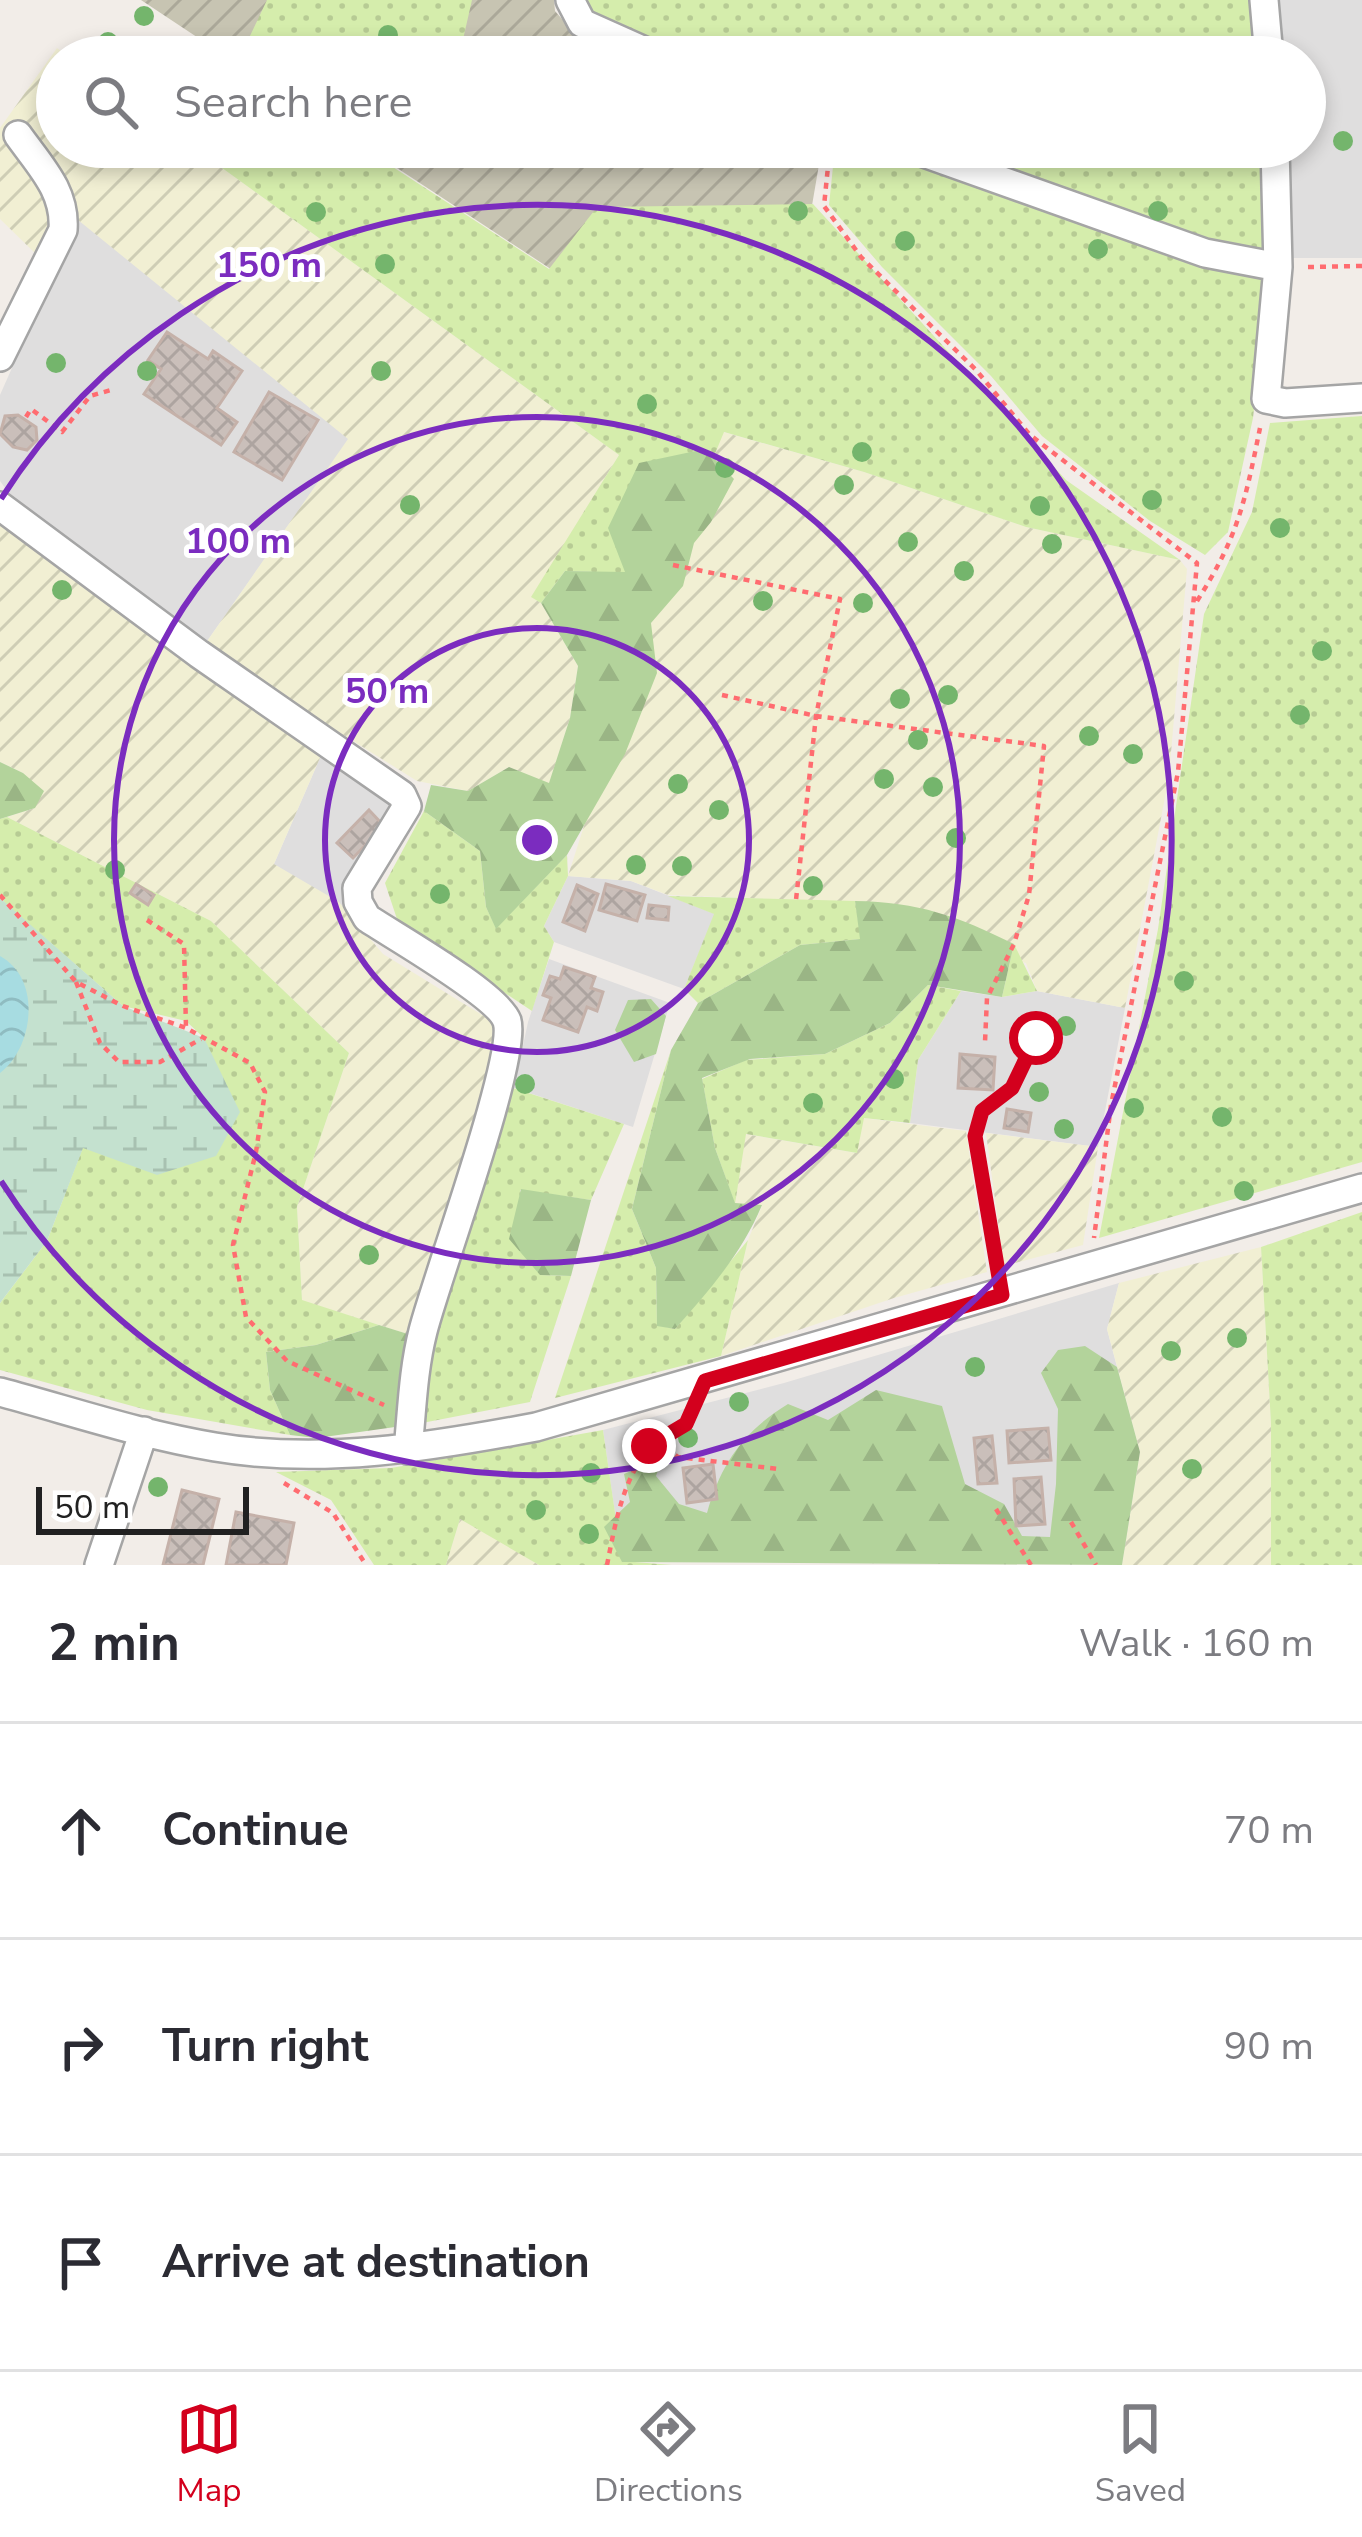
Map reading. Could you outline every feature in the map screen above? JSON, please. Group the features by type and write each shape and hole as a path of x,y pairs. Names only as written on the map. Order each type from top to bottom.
{"street":[{"path":"570,0 582,23 611,36"},
{"path":"1264,0 1267,36"},
{"path":"18,135 36,159"},
{"path":"0,357 63,230 65,208 42,168"},
{"path":"967,168 1205,253 1278,267"},
{"path":"1275,168 1278,267 1266,399 1285,403 1362,398"},
{"path":"0,506 199,654 402,795 407,806 402,820 358,889 358,902 367,918 488,998 506,1018 508,1039 477,1159 422,1336 408,1450"},
{"path":"0,1392 215,1448 283,1454 408,1450 536,1427 705,1381 1362,1188"},
{"path":"99,1565 144,1431"}],"path":[{"path":"828,168 824,206 861,257 976,370 1030,435 1197,563 1178,772 1111,1105 1091,1267"},
{"path":"1278,267 1362,266"},
{"path":"26,417 31,409 62,431 90,396 110,390"},
{"path":"1194,606 1230,547 1243,511 1266,399"},
{"path":"673,565 840,599 816,716 796,900"},
{"path":"722,694 816,716 1044,746 1029,896 1014,944 987,998 985,1042"},
{"path":"0,895 76,982 100,1043 119,1062 160,1062 204,1038"},
{"path":"147,920 184,944 186,1028"},
{"path":"76,982 123,1006 186,1028 250,1063 265,1092 233,1245 246,1317 287,1361 411,1418"},
{"path":"1002,1295 975,1136 982,1111 1012,1088 1036,1038"},
{"path":"607,1565 619,1504 649,1446 686,1424 705,1381"},
{"path":"656,1442 677,1457 778,1469"},
{"path":"267,1474 332,1513 366,1565"},
{"path":"996,1509 1031,1565"},
{"path":"1071,1522 1096,1565"}],"shaded area":[{"path":"141,0 554,0 555,11 577,36 195,36"},
{"path":"1273,0 1362,0 1362,258 1287,258 1282,168 1326,168 1326,36 1275,36"},
{"path":"36,77 36,168 222,168 619,455 532,597 541,603 578,666 570,718 549,784 509,767 468,791 417,781 203,647 348,439 78,220 57,264 39,257 0,219 0,128"},
{"path":"397,168 818,168 795,305 566,279"},
{"path":"78,219 349,439 203,647 19,507 0,481 0,395"},
{"path":"723,432 864,472 1026,527 1180,560 1187,569 1169,776 1125,1008 1037,991 1026,963 796,900 668,895 631,881 568,876 635,666"},
{"path":"0,522 323,751 274,864 339,902 383,954 492,1021 498,1038 411,1335 302,1301 297,1207 349,1053 211,921 7,817 35,808 23,773 0,762"},
{"path":"323,751 394,795 395,818 350,877 348,914 274,864"},
{"path":"568,876 631,881 715,914 684,989 554,942 544,926"},
{"path":"549,959 670,1003 633,1127 514,1088 528,1022"},
{"path":"961,991 1002,997 1037,991 1125,1008 1098,1147 910,1123 918,1060"},
{"path":"863,1118 966,1131 987,1272 721,1356 748,1240 762,1206 735,1204 745,1134 856,1153"},
{"path":"986,1133 1098,1147 1083,1245 1004,1266"},
{"path":"1261,1247 1271,1424 1271,1565 1122,1565 1140,1452 1107,1329 1119,1283"},
{"path":"1119,1283 1107,1329 1138,1447 1127,1550 622,1562 603,1430 784,1383"},
{"path":"460,1519 498,1540 539,1565 446,1565"}],"green space":[{"path":"267,0 472,0 464,36 250,36"},
{"path":"582,0 1256,0 1259,36 634,36 594,20"},
{"path":"222,168 394,168 549,269 597,207 813,204 1066,480 1180,560 1026,527 864,472 724,432 714,456 705,449 625,573 565,571 541,603 531,597 619,455"},
{"path":"833,168 945,168 1269,273 1253,418 1228,532 1205,555 1150,521 1042,436 829,205"},
{"path":"993,168 1268,168 1273,257 1248,253"},
{"path":"1362,416 1362,1162 1099,1238 1158,929 1204,614 1252,512 1270,423"},
{"path":"705,449 734,479 694,543 683,586 651,623 657,673 625,754 567,855 496,929 486,907 480,851 424,811 431,785 468,791 509,767 549,783 570,718 578,666 541,603 565,571 625,572 608,528 639,463"},
{"path":"0,762 44,791 35,808 0,819"},
{"path":"424,811 480,851 486,907 496,928 567,855 568,876 544,926 554,942 532,1011 398,922 385,883"},
{"path":"7,817 211,921 349,1053 297,1207 302,1300 379,1325 316,1345 266,1352 270,1390 290,1435 147,1410 0,1370 0,1303 47,1241 83,1147 204,1038 186,1021 123,1006 7,905 0,897 0,819"},
{"path":"668,896 855,901 861,939 800,945 698,1003 684,989 714,914"},
{"path":"0,898 123,1006 204,1038 240,1112 216,1156 157,1175 83,1148 47,1241 0,1303"},
{"path":"855,901 937,912 1014,944 1002,997 928,985 890,1023 825,1054 750,1059 702,1078 715,1148 735,1203 762,1205 735,1255 688,1315 675,1329 657,1326 656,1268 632,1209 671,1050 698,1003 800,945 860,939"},
{"path":"1014,944 1037,991 1002,997"},
{"path":"928,985 961,991 918,1060 910,1123 864,1118 857,1153 746,1134 735,1204 715,1148 702,1079 746,1060 825,1054 890,1023"},
{"path":"651,999 666,1016 656,1054 634,1062 615,1030 628,1000"},
{"path":"671,1050 632,1209 656,1268 657,1325 675,1329 748,1240 721,1356 555,1398"},
{"path":"513,1088 624,1124 591,1200 520,1190 540,1275 571,1276 530,1402 422,1423 433,1325 480,1203"},
{"path":"521,1189 591,1200 571,1276 540,1275 509,1239"},
{"path":"1362,1212 1362,1565 1271,1565 1271,1424 1261,1247"},
{"path":"379,1325 411,1335 395,1427 317,1438 290,1435 270,1390 266,1352 316,1345"},
{"path":"1085,1346 1117,1367 1140,1452 1122,1565 622,1562 604,1527 630,1502 624,1474 648,1464 660,1465 656,1476 679,1504 707,1513 736,1450 772,1414 788,1404 828,1420 876,1390 942,1406 965,1484 1004,1504 1022,1536 1050,1537 1058,1409 1041,1373 1058,1350"},
{"path":"603,1430 622,1561 672,1565 539,1565 460,1519 446,1565 374,1565 331,1500 276,1472 391,1468"}],"water":[{"path":"0,956 22,980 28,1013 20,1047 0,1073"}],"building":[{"path":"167,332 208,359 213,351 242,371 217,408 237,422 221,445 144,394 161,369 148,360"},
{"path":"269,392 318,420 282,480 234,452"},
{"path":"18,415 36,427 37,440 27,450 13,447 0,434 5,416"},
{"path":"369,810 384,826 353,858 337,843"},
{"path":"136,884 154,895 148,905 130,893"},
{"path":"606,884 645,895 637,921 599,910"},
{"path":"577,885 598,894 585,931 563,922"},
{"path":"649,905 669,907 668,920 647,918"},
{"path":"564,967 595,977 591,988 603,992 597,1011 587,1007 578,1032 543,1020 551,998 543,995 550,976 560,979"},
{"path":"960,1054 995,1057 993,1090 958,1088"},
{"path":"1007,1109 1031,1113 1028,1132 1004,1128"},
{"path":"1048,1428 1051,1460 1009,1463 1007,1431"},
{"path":"992,1436 997,1483 978,1484 974,1438"},
{"path":"713,1464 717,1499 687,1503 683,1468"},
{"path":"1041,1477 1045,1524 1016,1526 1014,1479"},
{"path":"182,1490 219,1499 203,1565 163,1565"},
{"path":"236,1512 294,1523 286,1565 226,1565"}],"route":[{"path":"649,1446 686,1424 705,1381 1002,1295 975,1136 982,1111 1012,1088 1036,1038"}]}
